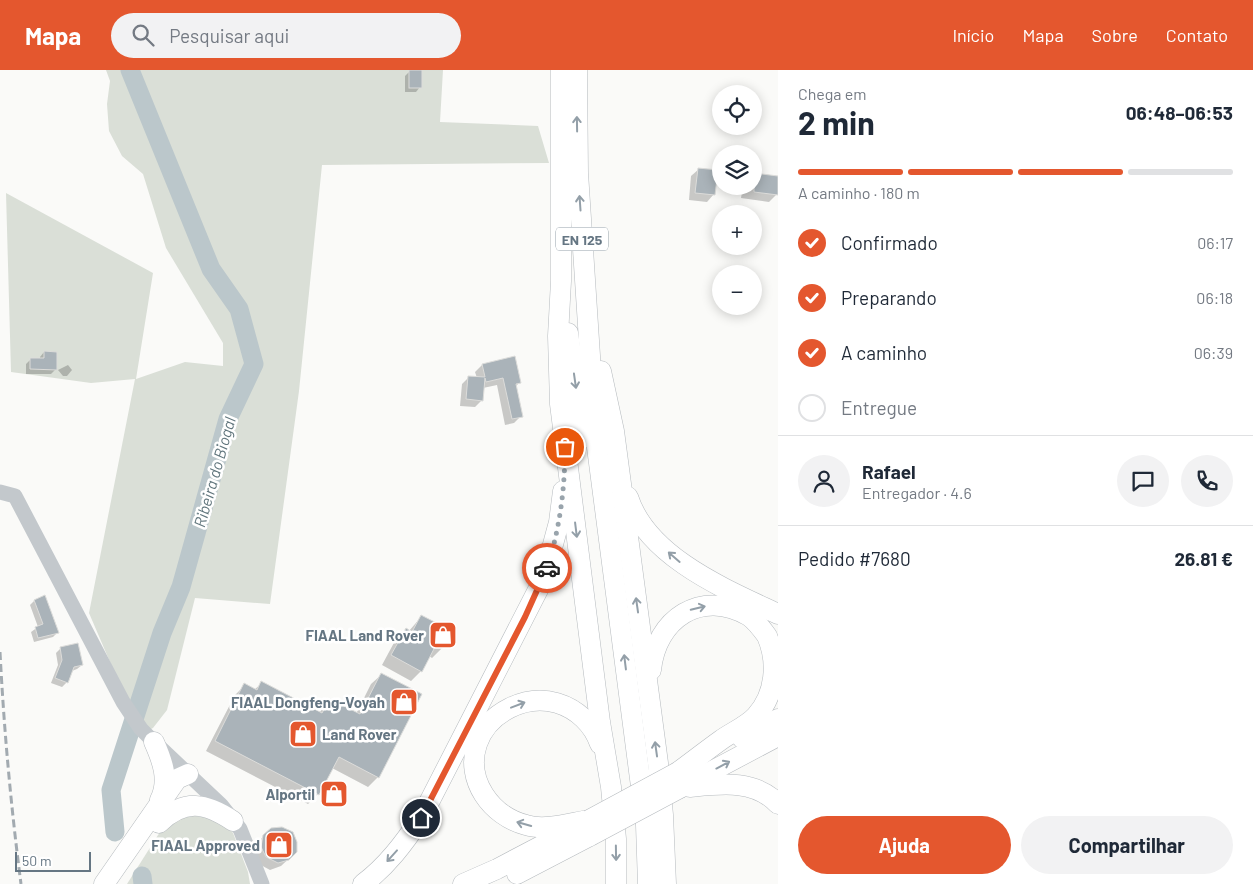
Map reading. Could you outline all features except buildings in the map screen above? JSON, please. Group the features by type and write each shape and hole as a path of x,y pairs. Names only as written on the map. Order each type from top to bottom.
{"main road":[{"name":"EN 125","path":"560,70 561,281"},
{"name":"EN 125","path":"577,70 578,173 586,304"},
{"path":"561,281 558,336 560,404 600,722 611,787 616,839 616,884"},
{"path":"561,281 628,778 634,884"},
{"path":"586,304 629,500 640,522 681,563 709,580 778,614"},
{"path":"586,304 595,432 645,817 648,884"},
{"path":"614,431 663,815 671,859 681,884"},
{"path":"363,884 378,872 402,846 421,818 544,578 559,522 565,473 565,447"},
{"path":"650,705 650,677 656,646 663,633 673,621 689,610 704,606 718,606 734,610 750,617 762,628 771,642 776,659 776,674 772,691 756,716 679,780"},
{"path":"590,820 544,827 526,826 507,818 492,806 482,794 476,777 475,759 477,744 486,728 498,715 514,706 529,701 547,700 564,705 580,714 592,728 599,741 611,787"},
{"path":"497,884 565,850 778,719"},
{"path":"104,884 157,816 163,792 164,772 162,759 148,735"},
{"path":"463,884 514,860 590,820 778,736"},
{"path":"116,884 177,780 188,774"},
{"path":"679,780 736,784 763,792 778,804"},
{"path":"157,816 185,807 201,806 216,810 233,821"},
{"path":"663,815 666,884"},
{"path":"520,884 565,850"}],"street":[{"path":"0,492 15,496 122,702 148,735 221,806 240,829 262,884"}],"shaded area":[{"path":"106,70 443,70 440,122 538,126 549,163 322,165 299,391 270,604 195,598 167,710 153,728 149,730 122,690 89,613 135,379 91,383 11,372 6,193 153,273 136,379 185,362 223,366 223,343 166,248 143,174 122,156 109,131 107,104 110,81"},
{"path":"179,814 221,819 233,833 248,872 250,884 127,884 165,824"}],"waterway":[{"name":"Ribeira do Biogal","path":"115,832 111,790 162,633 181,587 228,419 254,364 239,309 211,269 130,70"},
{"name":"Ribeira do Biogal","path":"142,876 143,884"}],"railway":[{"path":"0,652 8,768 21,884"}],"way so far":[{"path":"547,568 559,522 563,497 565,447"}],"place":[{"name":"FIAAL Land Rover","path":"443,635"},
{"name":"FIAAL Dongfeng-Voyah","path":"404,702"},
{"name":"Land Rover","path":"303,734"},
{"name":"Alportil","path":"334,794"},
{"name":"FIAAL Approved","path":"279,845"}],"route":[{"path":"421,818 525,617 547,568"}]}
